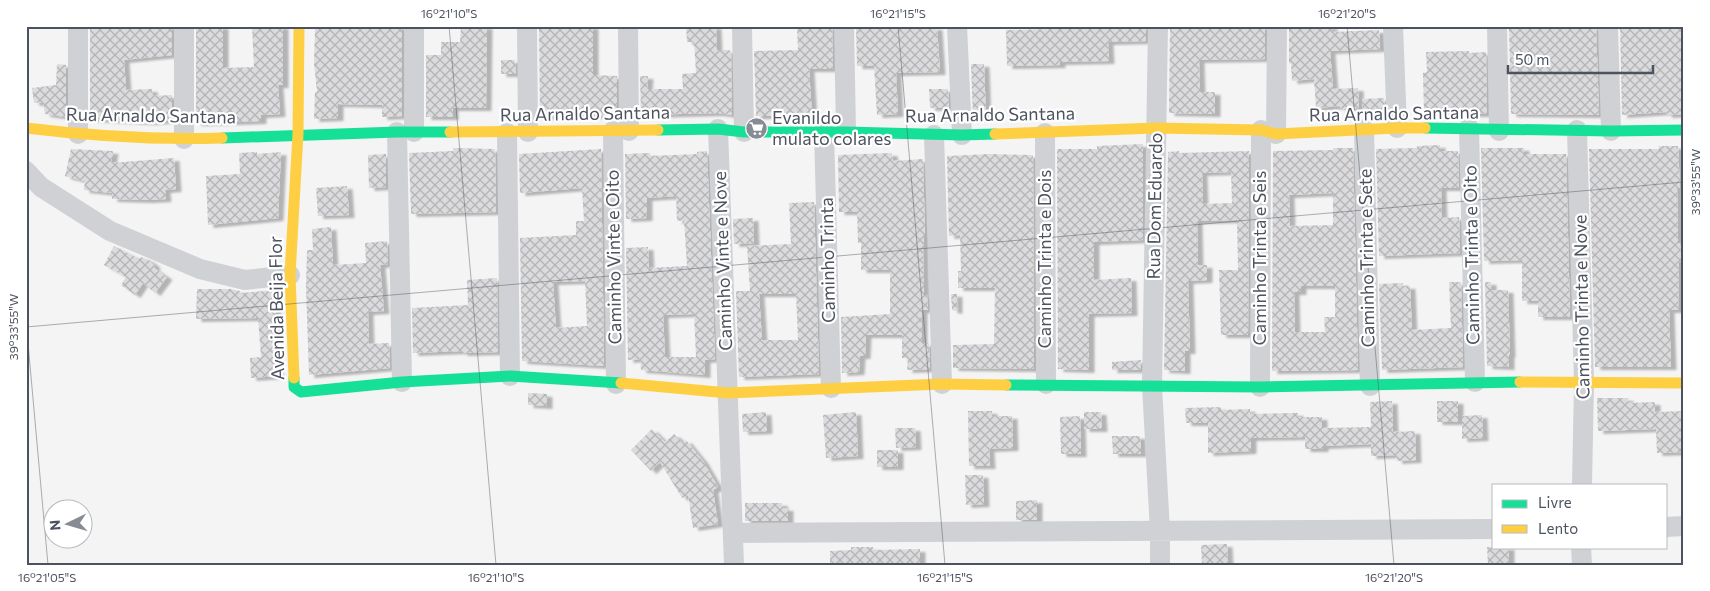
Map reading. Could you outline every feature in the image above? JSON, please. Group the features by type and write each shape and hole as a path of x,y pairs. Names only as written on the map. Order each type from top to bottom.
{"street":[{"path":"78,26 78,134"},
{"path":"184,26 184,139"},
{"name":"Avenida Beija Flor","path":"299,26 298,134 290,275 294,387 301,392 402,382 510,376 594,381 728,393 942,384 1260,387 1370,386 1475,382 1684,383"},
{"path":"402,382 406,132 414,26"},
{"path":"527,26 528,132"},
{"name":"Caminho Vinte e Oito","path":"616,384 621,131 628,26"},
{"path":"742,26 744,132"},
{"path":"844,26 846,132"},
{"path":"957,26 962,136"},
{"name":"Rua Dom Eduardo","path":"1158,26 1152,386 1160,565"},
{"name":"Caminho Trinta e Seis","path":"1260,387 1268,132 1277,26"},
{"path":"1393,26 1396,128"},
{"path":"1498,26 1498,131"},
{"path":"1608,26 1611,131"},
{"name":"Rua Arnaldo Santana","path":"26,128 78,134 184,139 298,134 718,129 744,132 846,132 962,136 1156,128 1268,132 1396,128 1469,128 1498,131 1684,130"},
{"name":"Caminho Trinta e Oito","path":"1469,128 1475,382"},
{"name":"Caminho Vinte e Nove","path":"718,129 734,565"},
{"name":"Caminho Trinta e Sete","path":"1364,129 1370,386"},
{"name":"Caminho Trinta e Nove","path":"1577,130 1584,383 1582,484"},
{"name":"Caminho Trinta","path":"824,132 831,388"},
{"path":"507,133 510,376"},
{"name":"Caminho Trinta e Dois","path":"1045,134 1046,384"},
{"path":"934,135 942,384"},
{"path":"26,171 41,187 110,231 200,269 245,280 290,275"},
{"path":"1668,527 1684,526"},
{"path":"734,533 1492,529"},
{"path":"1582,548 1582,565"}],"building":[{"path":"90,26 172,26 172,55 124,60 126,90 152,89 153,96 172,95 172,120 150,122 90,119"},
{"path":"196,26 223,26 223,68 254,67 252,26 283,26 283,85 278,85 280,114 261,115 261,121 196,123"},
{"path":"377,26 402,26 402,116 382,117 382,105 338,104 338,118 314,119 315,92 317,92 314,63 315,29 377,29"},
{"path":"461,26 487,26 486,108 453,108 453,117 426,117 426,55 441,55 441,42 460,42"},
{"path":"539,26 593,26 593,75 617,76 617,115 540,117"},
{"path":"686,26 716,26 717,50 729,50 731,52 732,115 718,113 641,115 640,76 648,76 647,89 683,89 682,74 696,73 694,42 687,42"},
{"path":"814,26 832,26 833,67 832,69 809,69 812,116 756,116 754,51 798,50 797,28 814,28"},
{"path":"856,26 937,27 940,72 896,73 898,114 877,115 874,66 857,66"},
{"path":"1052,26 1146,26 1146,41 1108,42 1109,61 1060,62 1060,65 1007,66 1006,30 1052,29"},
{"path":"1170,26 1265,26 1265,59 1199,60 1200,92 1215,92 1215,114 1169,113"},
{"path":"1289,26 1332,26 1332,32 1379,30 1380,49 1330,51 1333,89 1358,88 1359,108 1340,109 1340,106 1316,108 1314,79 1292,81 1291,64 1289,63"},
{"path":"1509,26 1596,26 1599,115 1511,114"},
{"path":"1620,26 1684,26 1684,114 1667,115 1666,112 1622,115"},
{"path":"1469,51 1469,53 1486,52 1487,114 1424,113 1423,73 1427,72 1426,52"},
{"path":"501,60 515,60 516,74 501,74"},
{"path":"57,64 66,65 66,117 45,114 43,102 34,103 32,88 56,85"},
{"path":"971,64 984,64 986,118 973,119"},
{"path":"929,89 948,89 949,107 930,108"},
{"path":"1384,98 1385,113 1363,114 1362,99"},
{"path":"1143,144 1143,240 1094,242 1094,280 1131,278 1132,313 1089,314 1089,370 1058,369 1057,149 1097,149 1097,146"},
{"path":"1440,145 1440,151 1458,151 1459,188 1441,188 1442,218 1459,217 1460,253 1379,256 1376,149 1417,148 1417,146"},
{"path":"1659,146 1678,146 1680,188 1677,188 1678,243 1680,243 1681,262 1679,262 1678,310 1669,310 1671,367 1595,367 1589,149 1659,149"},
{"path":"453,148 495,149 496,212 411,214 409,153 453,151"},
{"path":"1333,148 1353,148 1358,370 1272,371 1273,151 1333,150","holes":["1333,193 1333,225 1290,226 1289,195","1301,286 1335,286 1335,317 1324,317 1325,332 1295,332 1294,292 1301,292"]},
{"path":"1481,148 1524,148 1524,154 1566,154 1570,317 1538,317 1538,301 1522,301 1522,260 1484,261"},
{"path":"71,149 113,151 111,163 174,158 176,189 165,190 166,199 148,200 112,199 112,193 84,190 85,181 65,176"},
{"path":"601,149 604,366 522,361 520,238 576,235 576,221 584,221 582,188 520,193 519,154","holes":["585,281 587,326 556,328 553,282"]},
{"path":"707,151 715,359 705,360 705,375 641,370 640,359 628,360 626,248 648,247 649,268 687,266 684,220 677,221 676,196 647,198 647,218 626,219 625,154 650,153 650,156 697,154 697,152","holes":["694,314 696,357 665,357 663,315"]},
{"path":"1249,151 1248,335 1221,335 1219,270 1238,270 1237,220 1197,221 1198,265 1207,265 1207,280 1188,281 1190,351 1185,351 1185,371 1164,370 1168,152","holes":["1231,172 1232,203 1203,204 1202,173"]},
{"path":"257,152 257,154 281,152 278,218 208,225 206,176 240,174 239,153"},
{"path":"892,153 893,161 923,159 924,295 927,295 928,310 922,310 922,343 929,343 930,369 907,370 908,358 902,358 902,335 866,335 865,356 860,356 859,372 842,373 841,317 890,314 890,270 861,270 861,243 858,243 857,212 839,212 838,155"},
{"path":"386,154 386,187 369,188 368,155"},
{"path":"989,154 1033,155 1034,369 953,368 953,345 994,344 995,288 958,288 958,271 961,271 960,235 949,236 947,156"},
{"path":"347,186 349,215 318,216 316,188"},
{"path":"814,202 819,374 739,377 736,291 750,291 747,246 791,244 789,203","holes":["759,294 796,294 798,340 762,340"]},
{"path":"753,218 754,243 734,244 733,219"},
{"path":"331,227 333,265 366,263 365,243 387,241 388,264 380,265 384,311 368,312 369,344 389,343 390,368 309,375 306,288 307,250 313,250 312,229"},
{"path":"114,246 139,259 141,257 149,260 155,265 154,268 167,277 155,293 143,283 135,295 121,285 126,277 104,265"},
{"path":"497,278 498,352 413,353 412,308 468,305 467,280"},
{"path":"1449,282 1461,282 1463,367 1382,370 1379,284 1403,283 1403,286 1410,286 1412,330 1451,328"},
{"path":"1485,282 1491,282 1491,290 1508,290 1509,367 1487,366"},
{"path":"197,289 230,289 240,291 240,293 275,290 278,376 251,378 250,358 261,357 258,318 196,319"},
{"path":"951,294 957,294 957,311 952,310"},
{"path":"1141,360 1140,370 1112,370 1112,362"},
{"path":"528,393 547,394 547,406 528,405"},
{"path":"1597,398 1628,398 1628,403 1655,402 1655,412 1684,411 1684,452 1657,453 1656,429 1598,431"},
{"path":"1392,401 1393,432 1415,431 1416,460 1397,461 1396,455 1371,456 1371,444 1323,446 1323,449 1305,449 1305,437 1251,438 1251,451 1208,453 1208,423 1186,423 1185,408 1221,407 1221,410 1250,409 1250,414 1298,413 1298,417 1322,417 1322,428 1371,427 1370,402"},
{"path":"1437,401 1458,401 1458,422 1437,422"},
{"path":"968,411 992,411 992,416 1012,416 1013,448 989,449 990,466 969,466"},
{"path":"766,412 767,431 743,432 742,414"},
{"path":"856,412 858,456 826,458 823,415"},
{"path":"1084,412 1101,412 1102,429 1084,429"},
{"path":"1482,415 1483,438 1462,439 1462,416"},
{"path":"1080,416 1081,454 1061,454 1060,417"},
{"path":"895,428 915,428 916,447 896,448"},
{"path":"652,429 665,442 674,434 683,443 686,440 703,461 718,487 713,490 718,524 693,528 688,495 682,498 660,462 651,471 631,450"},
{"path":"1112,436 1140,436 1141,454 1113,454"},
{"path":"877,450 898,450 898,467 877,467"},
{"path":"965,475 983,475 984,504 966,505"},
{"path":"1037,500 1037,520 1016,520 1016,501"},
{"path":"745,503 782,503 783,508 788,508 788,521 745,521"},
{"path":"1227,544 1228,565 1202,565 1201,545"},
{"path":"851,547 873,547 873,550 920,549 920,565 830,565 830,551 851,550"},
{"path":"1487,547 1509,548 1509,565 1488,565"}],"traffic: fast":[{"path":"1425,128 1611,131 1684,130"},
{"path":"658,130 718,129 744,132 995,134"},
{"path":"222,138 450,132"},
{"path":"294,378 294,387 301,392 402,382 510,376 621,383"},
{"path":"1006,385 1260,387 1520,382"}],"traffic: slow":[{"path":"294,378 290,275 298,134 299,26"},
{"path":"26,128 124,137 222,138"},
{"path":"995,134 1156,128 1261,130 1276,134 1425,128"},
{"path":"450,132 658,130"},
{"path":"1520,382 1684,383"},
{"path":"621,383 728,393 942,384 1006,385"}],"place":[{"name":"Evanildo mulato colares","path":"756,128"}]}
